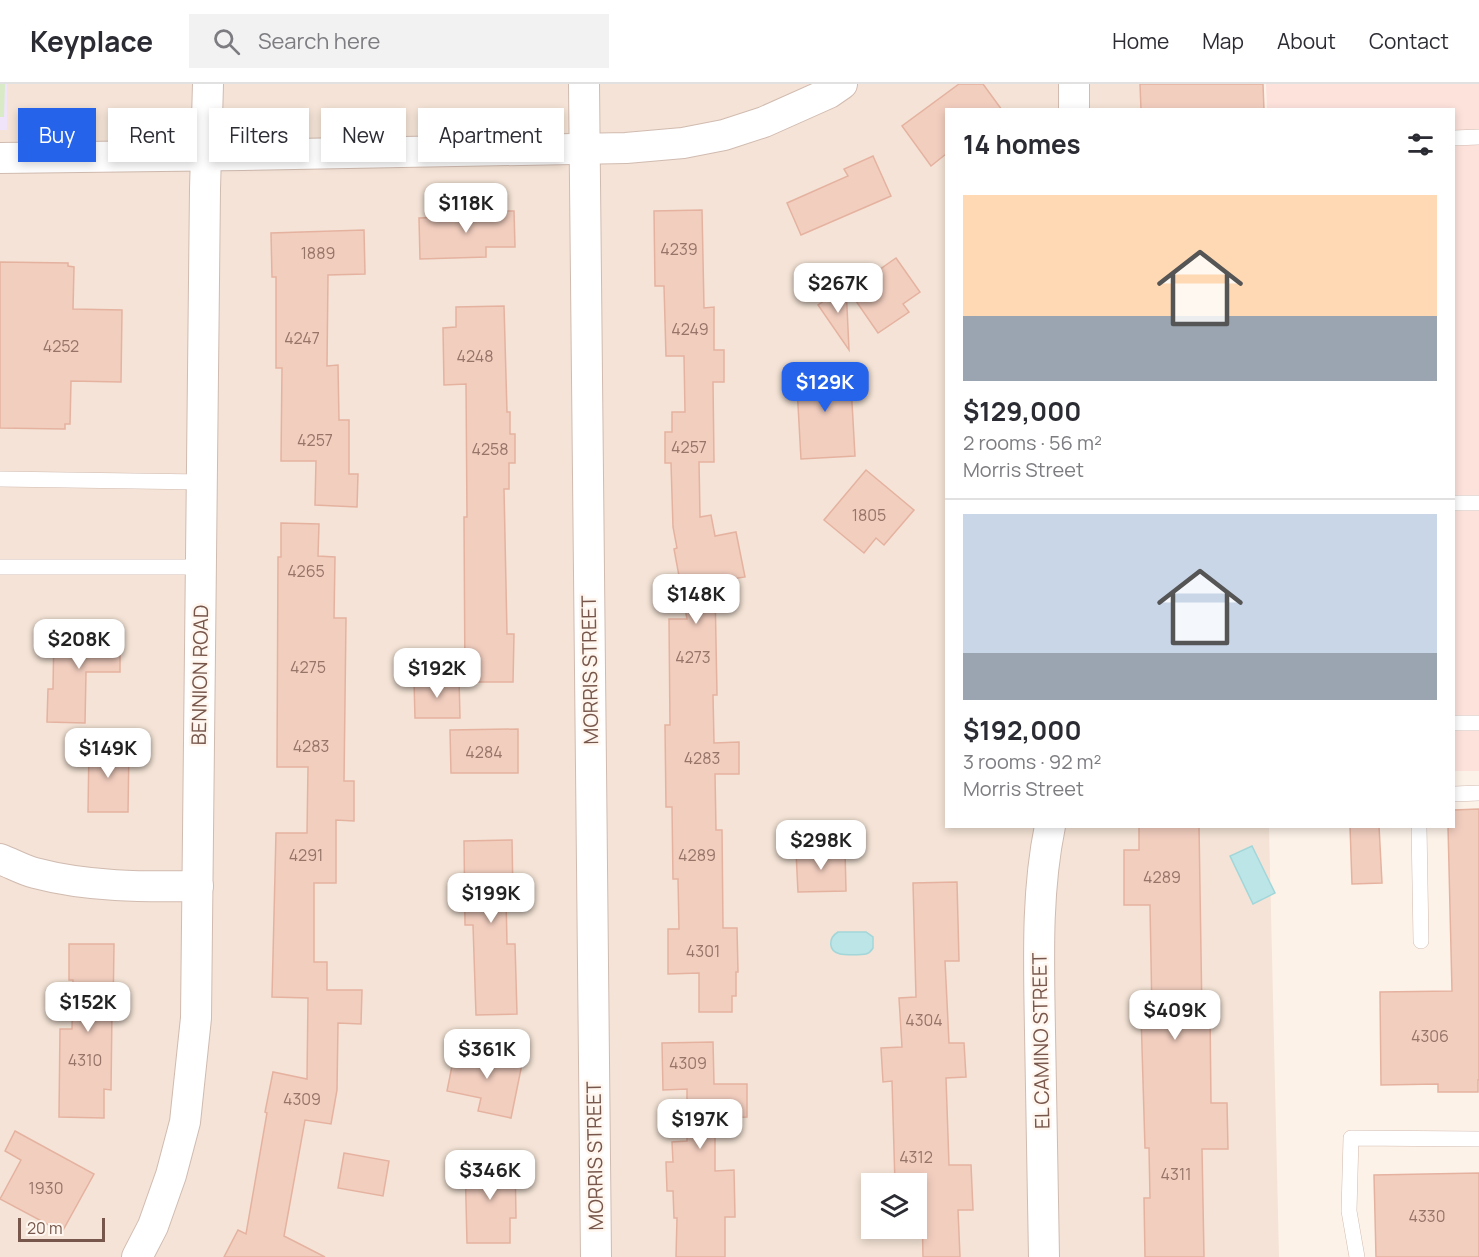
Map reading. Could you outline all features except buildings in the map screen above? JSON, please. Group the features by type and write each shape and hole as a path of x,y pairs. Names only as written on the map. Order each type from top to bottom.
{"street":[{"name":"BENNION ROAD","path":"137,1257 153,1226 171,1175 185,1122 196,1018 208,84"},
{"name":"MORRIS STREET","path":"584,84 596,1257"},
{"path":"0,158 626,148 683,143 724,135 764,122 830,93 842,84"},
{"path":"1074,84 1074,108"},
{"name":"EL CAMINO STREET","path":"1044,1257 1039,989 1040,915 1045,849 1050,828"},
{"path":"0,858 33,872 90,884 146,887 198,886"}],"lane":[{"path":"1455,138 1479,137"},
{"path":"0,479 202,482"},
{"path":"1455,503 1479,503"},
{"path":"0,567 201,567"},
{"path":"1455,723 1479,723"},
{"path":"1455,794 1479,793"},
{"path":"1419,828 1421,941"},
{"path":"1357,1257 1349,1211 1351,1138 1479,1139"}],"shaded area":[{"path":"0,84 1253,84 1253,108 945,108 945,828 1269,828 1279,1257 0,1257"},
{"path":"0,84 7,84 7,130 0,130"},
{"path":"1266,84 1479,84 1479,771 1455,771 1455,108 1267,108"}],"green space":[{"path":"0,84 5,84 4,117 0,117"}],"water":[{"path":"1252,846 1275,893 1253,904 1230,856"},
{"path":"838,932 866,932 873,937 873,948 864,954 840,954 831,947 832,938"}]}
